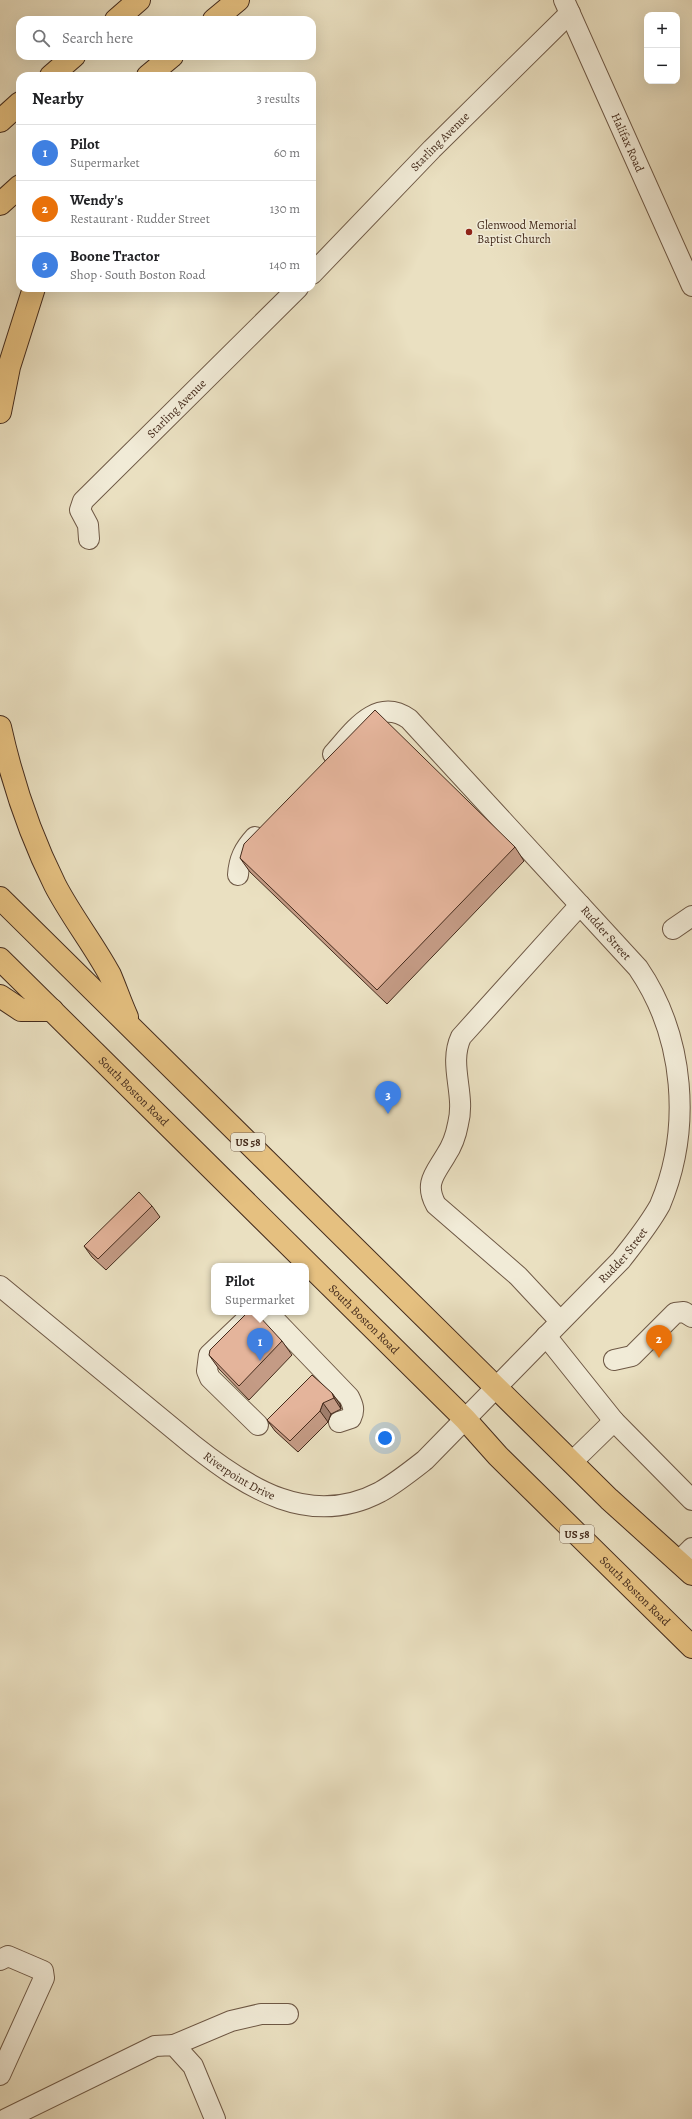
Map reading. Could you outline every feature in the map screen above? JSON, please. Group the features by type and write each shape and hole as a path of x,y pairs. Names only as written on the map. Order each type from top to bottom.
{"highway":[{"path":"121,16 139,0"},
{"path":"219,16 238,0"},
{"path":"228,16 245,0"},
{"path":"56,72 69,60"},
{"path":"153,72 167,60"},
{"path":"171,72 183,60"},
{"path":"0,121 16,107"},
{"path":"0,204 16,190"},
{"path":"0,412 9,367 33,292"},
{"path":"0,727 20,800 39,850 55,885 78,925 110,975 130,1026"},
{"name":"US 58","path":"0,898 609,1499 688,1561"},
{"name":"South Boston Road","path":"0,959 307,1263"},
{"path":"0,996 22,1010 52,1010"},
{"name":"South Boston Road","path":"309,1265 465,1419 498,1456 692,1647"}],"street":[{"name":"Starling Avenue","path":"316,270 567,7"},
{"name":"Halifax Road","path":"567,7 692,286"},
{"name":"Starling Avenue","path":"89,539 88,525 80,510 83,501 294,292"},
{"name":"Rudder Street","path":"321,768 363,721 384,711 402,714 409,719 638,968 653,990 663,1010 679,1059 683,1088 684,1116 679,1150 672,1178 657,1210 647,1227 621,1260 496,1387"},
{"path":"238,876 243,853 268,824"},
{"path":"560,1321 518,1276 436,1205 432,1196 430,1184 434,1173 447,1155 455,1137 460,1118 461,1098 455,1060 456,1048 461,1037 580,905"},
{"path":"673,929 692,916"},
{"name":"Riverpoint Drive","path":"0,1286 219,1465 250,1485 274,1497 286,1500 318,1506 355,1501 379,1492 403,1477 425,1460 496,1387"},
{"path":"614,1360 632,1356 675,1313 684,1312 692,1316"},
{"path":"253,1315 209,1355 207,1371 210,1378 258,1425"},
{"path":"268,1315 275,1320 349,1397 353,1404 354,1412 351,1418 338,1422"},
{"path":"546,1336 614,1420 692,1500"},
{"path":"572,1462 614,1420"},
{"path":"0,1960 8,1956 44,1971 44,1978 0,2075"},
{"path":"6,2119 155,2046 174,2045 232,2021 261,2014 288,2014"},
{"path":"174,2045 193,2066 215,2119"}],"building":[{"path":"375,710 515,847 377,990 240,858 244,844"},
{"path":"139,1192 152,1206 98,1259 84,1246"},
{"path":"245,1315 258,1315 282,1341 239,1386 209,1355 210,1350"},
{"path":"312,1375 332,1393 334,1398 323,1403 320,1411 290,1441 267,1420"}],"place":[{"name":"Glenwood Memorial Baptist Church","path":"469,232"},
{"name":"Boone Tractor","path":"388,1114"},
{"name":"Wendy's","path":"659,1358"},
{"name":"Pilot","path":"260,1361"}]}
